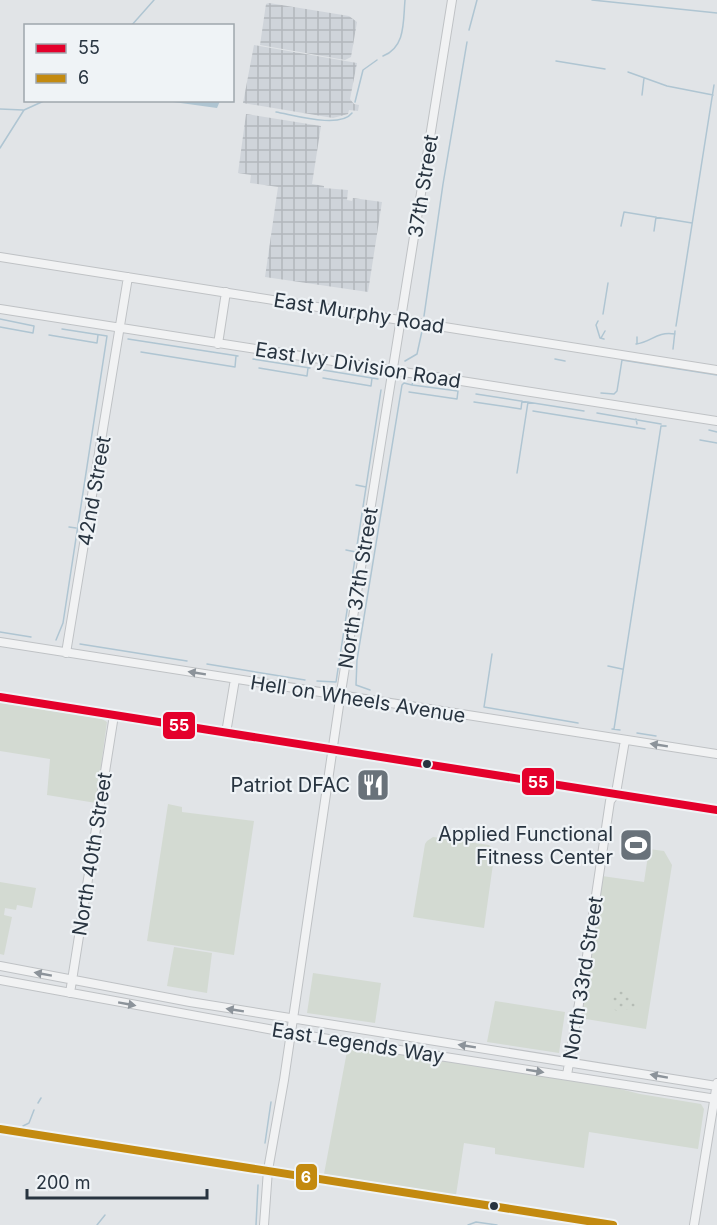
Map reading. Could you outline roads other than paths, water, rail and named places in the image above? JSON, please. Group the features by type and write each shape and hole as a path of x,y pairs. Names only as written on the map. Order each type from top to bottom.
{"street":[{"name":"37th Street","path":"394,371 453,0"},
{"name":"East Murphy Road","path":"0,257 717,370"},
{"name":"42nd Street","path":"66,653 128,277"},
{"path":"218,344 226,292"},
{"name":"East Ivy Division Road","path":"0,309 717,421"},
{"name":"North 37th Street","path":"264,1225 268,1170 394,371"},
{"name":"Hell on Wheels Avenue","path":"0,642 717,754"},
{"path":"226,733 235,679"},
{"path":"0,697 717,810"},
{"name":"North 40th Street","path":"70,993 114,715"},
{"name":"North 33rd Street","path":"567,1076 610,801 616,793 626,740"},
{"name":"East Legends Way","path":"0,966 292,1019 717,1085"},
{"name":"East Legends Way","path":"0,980 290,1033 716,1099"},
{"path":"694,1225 717,1085"},
{"path":"0,1129 613,1225"}],"water":[{"path":"173,102 220,102 217,108"}],"waterway":[{"path":"133,24 154,0"},
{"path":"383,56 390,52 400,40 405,0"},
{"path":"469,30 477,0"},
{"path":"592,0 717,13"},
{"path":"424,316 467,42"},
{"path":"355,102 363,70 377,60"},
{"path":"556,61 605,69"},
{"path":"628,72 667,86 713,95"},
{"path":"642,95 644,78"},
{"path":"676,326 714,85"},
{"path":"0,148 24,110 42,102"},
{"path":"0,109 23,110"},
{"path":"276,112 327,121 346,118 352,113"},
{"path":"621,226 624,212 692,223"},
{"path":"654,231 656,217"},
{"path":"603,314 608,283"},
{"path":"0,319 34,326 33,333 0,327"},
{"path":"598,321 596,325 600,338 604,339"},
{"path":"56,640 63,623 107,336 62,329"},
{"path":"405,361 417,354 422,331"},
{"path":"601,338 605,331"},
{"path":"673,349 675,331"},
{"path":"636,344 659,335 675,334"},
{"path":"49,335 97,343 98,335"},
{"path":"637,337 637,344"},
{"path":"128,339 238,356"},
{"path":"141,352 235,367 236,356"},
{"path":"253,359 310,368"},
{"path":"555,359 565,361"},
{"path":"601,393 614,394 617,391 622,360 717,375"},
{"path":"259,368 307,376 308,368"},
{"path":"323,370 378,379"},
{"path":"323,378 371,386 372,378"},
{"path":"409,392 457,399 458,391 412,385 413,381"},
{"path":"370,690 356,685 357,660 402,385 404,383 412,385"},
{"path":"317,681 336,682 381,390"},
{"path":"476,394 584,411"},
{"path":"474,402 521,409 522,401"},
{"path":"517,473 528,402"},
{"path":"533,411 645,429"},
{"path":"597,413 661,424"},
{"path":"636,419 637,424"},
{"path":"614,729 661,426 666,426"},
{"path":"709,430 717,432"},
{"path":"700,440 717,443"},
{"path":"356,485 366,487"},
{"path":"69,527 76,528"},
{"path":"346,550 356,552"},
{"path":"0,632 31,637"},
{"path":"80,644 187,661"},
{"path":"492,654 484,707 578,723"},
{"path":"207,664 305,680"},
{"path":"608,666 622,669"},
{"path":"612,729 620,730"},
{"path":"637,733 656,736"},
{"path":"38,1103 41,1098"},
{"path":"265,1143 271,1102"},
{"path":"23,1126 29,1123 34,1110"},
{"path":"256,1225 258,1185"},
{"path":"97,1225 105,1215"},
{"path":"468,1225 476,1222 497,1225"}],"place":[{"name":"Patriot DFAC","path":"373,785"},
{"name":"Applied Functional Fitness Center","path":"636,845"}]}
